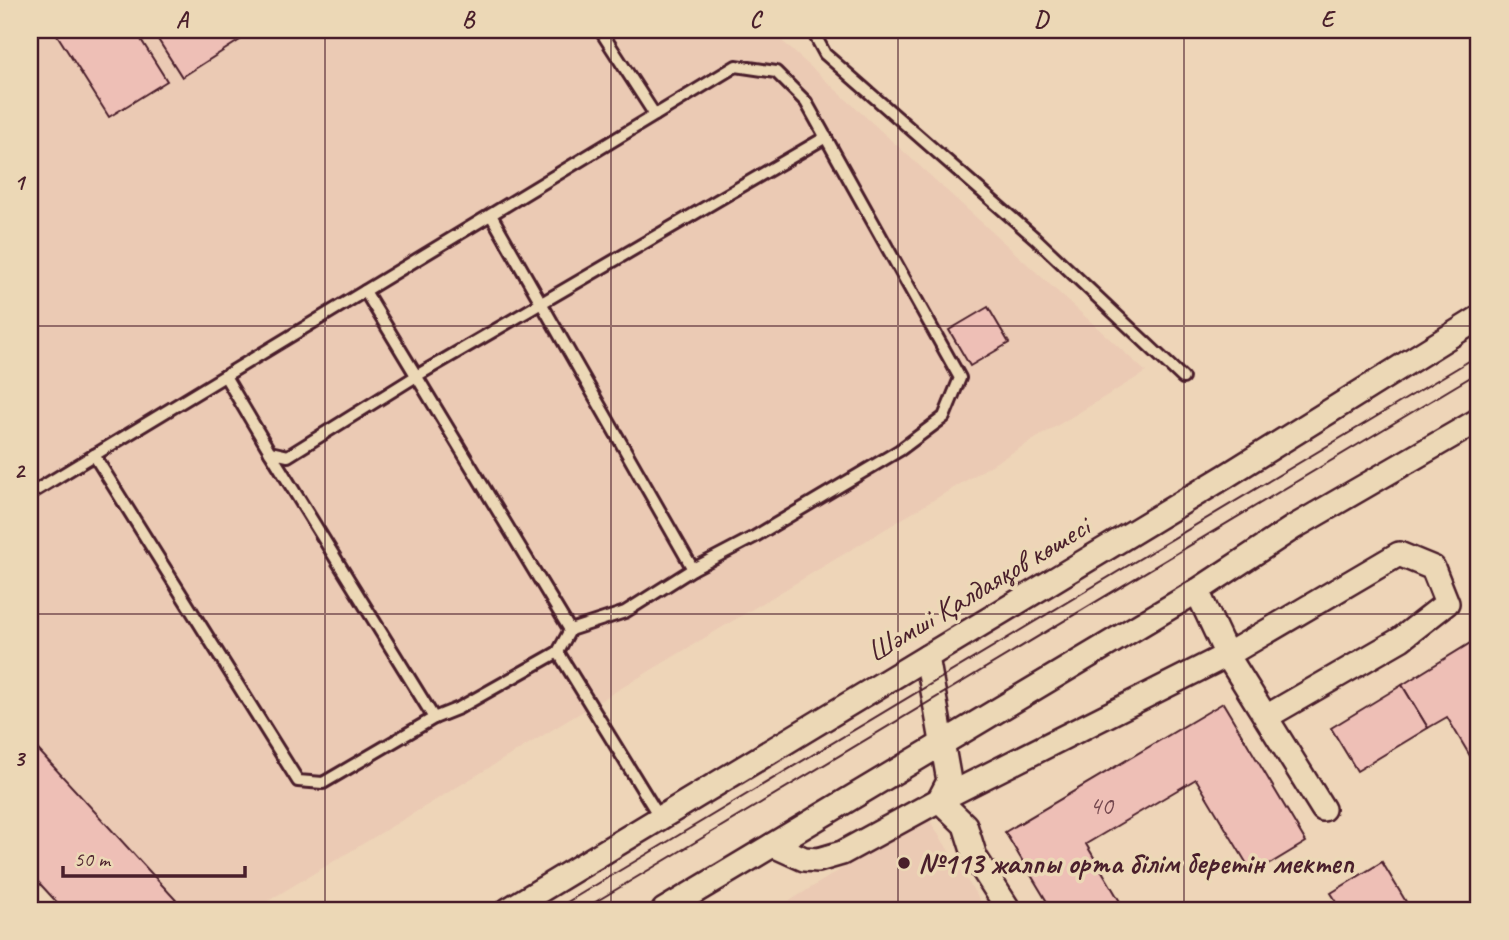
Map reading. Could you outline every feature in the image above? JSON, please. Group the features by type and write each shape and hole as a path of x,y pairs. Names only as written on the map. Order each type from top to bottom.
{"street":[{"name":"Шәмші Қалдаяқов көшесі","path":"508,910 1479,318"},
{"path":"664,910 1197,592 1294,527 1479,419"},
{"path":"773,845 804,859 826,858 842,853 939,800 1227,655 1399,554 1433,568 1447,603 1401,639 1266,716"},
{"path":"1197,592 1227,655 1323,809"},
{"path":"927,657 944,743 948,781 939,800"},
{"path":"939,800 965,825 975,857 1009,910"}],"lane":[{"path":"600,30 655,115"},
{"path":"812,30 825,54 1035,239 1183,378"},
{"path":"30,494 94,455 491,215 736,66 776,72 806,102 960,379 944,417 900,450 754,537 692,569 625,612 570,630 558,652 434,718 323,783 298,781 94,455"},
{"path":"270,452 288,456 418,374 826,137"},
{"path":"491,215 692,569"},
{"path":"365,291 418,374 570,630"},
{"path":"225,376 434,718"},
{"path":"558,652 660,818"}],"shaded area":[{"path":"30,30 770,30 1146,372 253,910 89,910 30,846"},
{"name":"№113 жалпы орта білім беретін мектеп","path":"927,816 986,910 775,910"}],"building":[{"path":"54,30 135,30 167,81 109,117"},
{"path":"152,30 234,30 240,40 182,77"},
{"path":"988,307 1009,343 970,366 949,330"},
{"path":"1472,642 1479,655 1479,771 1447,717 1428,728 1402,685"},
{"path":"1402,685 1428,728 1357,771 1331,728"},
{"path":"1223,703 1306,842 1253,874 1196,779 1086,844 1125,910 1052,910 1005,832"},
{"path":"30,741 185,910 64,910 30,873"},
{"path":"1382,862 1411,910 1342,910 1331,893"}],"tram line":[{"path":"554,910 1479,355"},
{"path":"582,910 1479,372"}],"place":[{"name":"№113 жалпы орта білім беретін мектеп","path":"904,863"}]}
